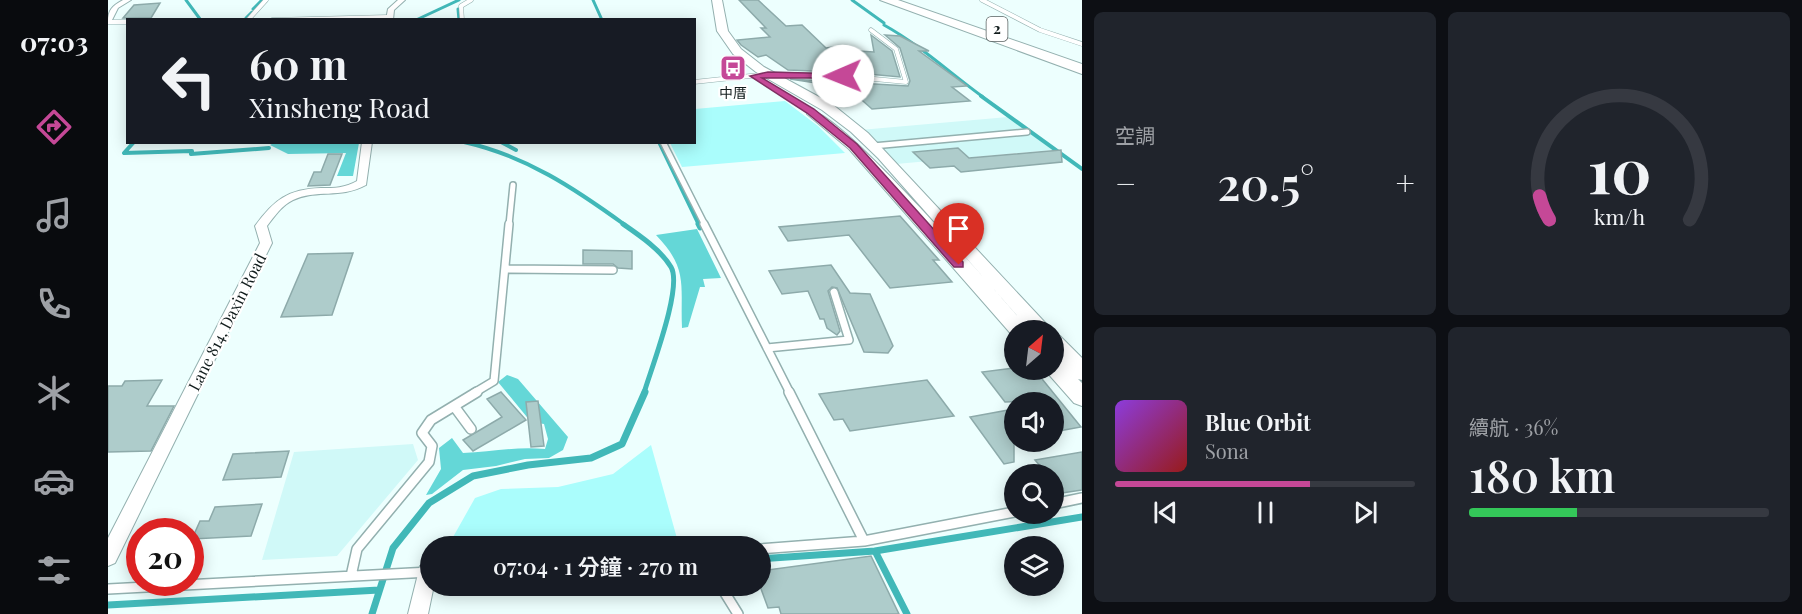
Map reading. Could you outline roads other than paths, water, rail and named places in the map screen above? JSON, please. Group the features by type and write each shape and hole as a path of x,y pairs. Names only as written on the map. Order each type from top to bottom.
{"highway":[{"path":"869,0 945,26 988,36"},
{"name":"2","path":"886,0 1082,69"},
{"name":"2","path":"913,0 1082,55"},
{"path":"987,19 1055,42 1082,55"}],"main road":[{"path":"706,0 709,33 716,46 732,61 826,107 873,146 1033,320"},
{"path":"717,0 725,38 736,52 761,75 854,146 1010,320"},
{"path":"1064,353 1082,372"},
{"path":"1064,377 1082,396"}],"street":[{"path":"108,21 115,7 129,0"},
{"path":"389,18 391,9 402,3 402,0"},
{"name":"Lane 814, Daxin Road","path":"108,557 266,243 261,226 274,210 289,198 309,192 353,189 362,183 367,144"},
{"path":"418,614 423,596"}],"lane":[{"path":"250,18 266,0"},
{"path":"462,18 461,6 471,0"},
{"path":"982,0 1040,30 1082,44"},
{"path":"108,21 126,22"},
{"path":"696,82 761,75 843,76 906,82 896,50 872,30"},
{"path":"843,76 842,59 854,51"},
{"path":"873,146 1027,132"},
{"path":"664,144 864,541"},
{"path":"351,576 357,549 429,462 432,446 422,433 431,420 494,381 513,185"},
{"path":"506,269 613,270"},
{"path":"767,348 849,340 834,292"},
{"path":"454,406 471,429"},
{"path":"1064,502 1082,498"},
{"path":"771,548 864,541 1004,514"},
{"path":"108,589 420,572"},
{"path":"727,596 738,614"}],"waterway":[{"path":"186,0 199,18"},
{"path":"253,9 262,0"},
{"path":"420,18 459,0"},
{"path":"593,0 601,18"},
{"path":"852,0 884,23"},
{"path":"458,9 459,18"},
{"path":"246,18 252,12"},
{"path":"884,25 922,50 983,97"},
{"path":"981,96 1082,169"},
{"path":"132,144 124,153 192,151 191,154 269,148"},
{"path":"472,144 508,156 549,175 625,225"},
{"path":"505,144 516,150"},
{"path":"660,144 699,225"},
{"path":"623,224 662,255 671,267 674,277 670,309 644,393"},
{"path":"698,224 700,228"},
{"path":"372,614 393,548 429,503 473,476 528,465 591,458 622,444 645,392"},
{"path":"875,551 1082,517"},
{"path":"771,558 875,551"},
{"path":"875,551 907,614"},
{"path":"108,605 379,590"}],"place":[{"name":"中厝","path":"733,68"}]}
